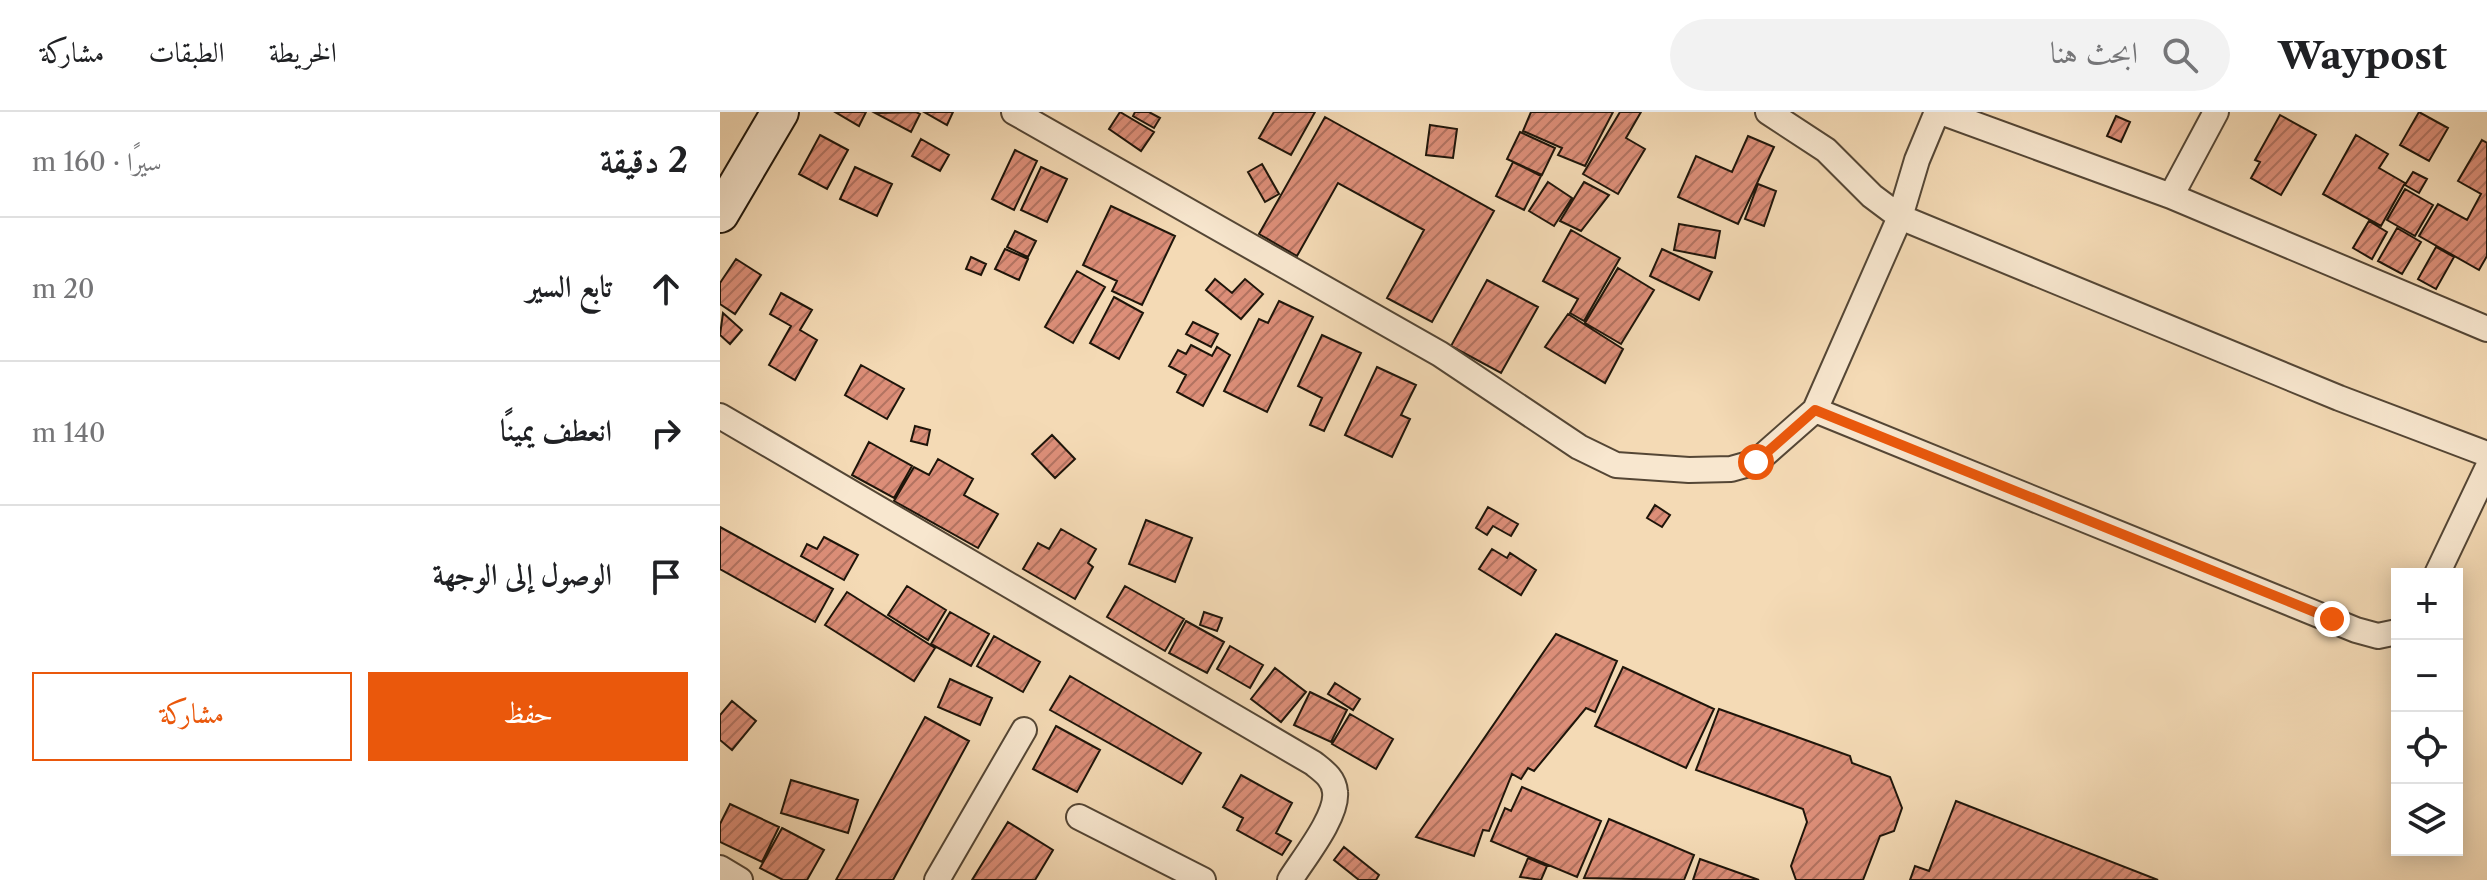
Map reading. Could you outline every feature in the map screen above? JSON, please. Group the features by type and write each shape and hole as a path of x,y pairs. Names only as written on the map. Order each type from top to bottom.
{"street":[{"path":"720,214 780,112"},
{"path":"1014,112 1440,354 1579,447 1616,465 1689,470 1756,462 1815,410 1900,217 1917,160 1939,112 2171,196 2487,329"},
{"path":"1768,112 1826,150 1872,196 1900,217 2339,398 2487,454"},
{"path":"2171,196 2216,112"},
{"path":"1815,410 2356,630 2378,636 2391,633"},
{"path":"720,416 1313,763 1331,778 1336,792 1331,814 1290,880"},
{"path":"2440,568 2487,469"},
{"path":"937,880 1024,730"},
{"path":"1079,817 1203,880"},
{"path":"720,868 740,880"}],"building":[{"path":"835,112 866,112 859,126"},
{"path":"924,112 953,112 947,125"},
{"path":"1120,112 1154,132 1141,151 1109,129"},
{"path":"1135,112 1149,112 1160,118 1154,128 1133,116"},
{"path":"1274,112 1315,112 1291,155 1259,138"},
{"path":"1531,112 1613,112 1585,166 1558,155 1562,148 1523,131"},
{"path":"1620,112 1641,112 1626,138 1645,149 1618,194 1583,174"},
{"path":"2419,112 2448,128 2429,161 2400,145"},
{"path":"875,113 920,114 911,132"},
{"path":"2280,115 2316,135 2281,195 2251,178 2260,162 2255,160"},
{"path":"2116,116 2130,122 2121,142 2107,136"},
{"path":"1325,117 1494,211 1432,322 1387,298 1424,230 1338,183 1297,256 1259,234"},
{"path":"1430,125 1457,129 1453,158 1426,155"},
{"path":"1520,132 1555,148 1542,175 1507,159"},
{"path":"820,135 848,150 827,189 799,174"},
{"path":"2356,135 2388,154 2379,168 2405,183 2381,226 2323,194"},
{"path":"1748,136 1774,147 1738,224 1678,197 1696,156 1732,172"},
{"path":"921,139 949,155 940,171 912,156"},
{"path":"2482,140 2487,143 2487,256 2479,270 2419,236 2438,204 2467,220 2481,194 2458,181"},
{"path":"1015,150 1037,161 1014,210 992,199"},
{"path":"1513,162 1541,176 1524,210 1496,196"},
{"path":"1262,164 1279,194 1265,202 1248,172"},
{"path":"855,167 892,184 877,216 840,199"},
{"path":"1041,167 1067,179 1047,222 1021,210"},
{"path":"2413,172 2427,179 2419,193 2405,185"},
{"path":"1548,182 1572,198 1554,226 1529,211"},
{"path":"1584,182 1609,195 1581,231 1560,221"},
{"path":"1758,184 1776,191 1764,226 1745,219"},
{"path":"2405,189 2433,205 2415,236 2387,220"},
{"path":"1111,206 1175,236 1142,305 1112,291 1117,281 1083,265"},
{"path":"2369,221 2387,232 2372,259 2353,248"},
{"path":"1679,224 1720,231 1715,258 1674,250"},
{"path":"2397,228 2421,242 2402,274 2378,261"},
{"path":"1571,230 1620,258 1584,321 1570,313 1578,299 1543,281"},
{"path":"1015,231 1036,241 1028,257 1007,247"},
{"path":"2436,247 2454,257 2436,289 2418,279"},
{"path":"1005,249 1028,259 1019,280 995,269"},
{"path":"1662,249 1712,272 1699,300 1650,276"},
{"path":"971,257 986,264 981,275 966,269"},
{"path":"736,259 761,275 735,314 720,304 720,283"},
{"path":"1618,268 1654,290 1621,344 1585,323"},
{"path":"1077,271 1105,287 1073,343 1045,327"},
{"path":"1215,279 1232,293 1245,279 1263,294 1241,319 1206,290"},
{"path":"1487,280 1538,307 1501,373 1451,346"},
{"path":"781,293 812,310 800,330 817,340 795,380 769,365 791,326 770,314"},
{"path":"1114,297 1143,313 1119,359 1090,343"},
{"path":"1279,301 1313,317 1267,412 1224,391 1259,319 1268,323"},
{"path":"723,313 742,330 730,344 720,335"},
{"path":"1568,314 1623,349 1605,383 1545,347"},
{"path":"1193,322 1218,334 1211,347 1186,334"},
{"path":"1322,335 1361,353 1324,431 1310,425 1322,398 1298,386"},
{"path":"1191,345 1212,356 1217,347 1230,355 1203,406 1177,392 1186,375 1169,366 1178,350 1186,354"},
{"path":"861,365 904,389 887,419 845,395"},
{"path":"1377,367 1416,385 1401,415 1410,419 1392,457 1345,435"},
{"path":"915,426 930,430 927,445 911,441"},
{"path":"1052,435 1075,459 1055,478 1032,454"},
{"path":"869,442 912,466 894,498 852,475"},
{"path":"938,459 973,479 964,495 998,514 978,548 894,501 914,467 929,475"},
{"path":"1655,505 1670,515 1662,527 1647,518"},
{"path":"1488,507 1518,524 1511,536 1493,526 1487,535 1476,528"},
{"path":"1146,520 1192,538 1175,582 1129,564"},
{"path":"720,527 833,589 815,622 720,569"},
{"path":"1061,529 1096,549 1088,563 1093,567 1075,599 1023,569 1038,543 1049,549"},
{"path":"824,537 858,555 844,580 801,556 807,544 817,549"},
{"path":"1492,549 1507,558 1510,553 1536,570 1521,595 1479,569"},
{"path":"907,586 946,610 928,640 888,615"},
{"path":"1125,586 1184,619 1165,651 1107,617"},
{"path":"847,592 935,648 914,681 825,625"},
{"path":"950,612 989,634 971,666 931,644"},
{"path":"1204,612 1222,618 1217,631 1200,625"},
{"path":"1186,621 1224,642 1207,673 1169,653"},
{"path":"1556,634 1617,661 1595,712 1586,708 1534,771 1528,768 1521,779 1512,774 1489,831 1483,830 1474,856 1416,837"},
{"path":"994,636 1040,662 1023,692 977,666"},
{"path":"1230,646 1263,665 1250,688 1217,669"},
{"path":"1623,667 1714,709 1686,768 1595,726"},
{"path":"1275,668 1306,692 1281,722 1251,699"},
{"path":"1070,676 1201,753 1182,784 1050,710"},
{"path":"950,679 992,698 980,725 938,707"},
{"path":"1335,683 1360,699 1353,710 1328,694"},
{"path":"1310,692 1347,710 1331,742 1294,725"},
{"path":"732,701 756,721 732,750 720,740 720,715"},
{"path":"1719,709 1850,756 1852,763 1890,777 1902,808 1894,831 1880,836 1863,880 1796,880 1791,866 1807,822 1803,809 1696,770"},
{"path":"1350,714 1393,739 1376,769 1332,744"},
{"path":"925,717 969,741 893,880 836,880"},
{"path":"1056,726 1100,750 1077,792 1033,769"},
{"path":"1241,775 1292,803 1276,833 1291,841 1282,855 1237,830 1243,818 1223,807"},
{"path":"791,780 858,800 848,833 781,813"},
{"path":"1522,787 1601,821 1577,877 1491,841 1505,808 1511,811"},
{"path":"1956,801 2158,880 1910,880 1915,866 1929,871"},
{"path":"730,804 779,827 762,862 720,842 720,824"},
{"path":"1609,819 1694,855 1684,880 1584,878"},
{"path":"1008,822 1053,850 1035,880 972,880"},
{"path":"782,828 824,850 807,880 783,880 760,868"},
{"path":"1344,847 1379,875 1376,880 1359,880 1334,860"},
{"path":"1528,858 1547,866 1541,880 1520,877"},
{"path":"1700,859 1759,880 1693,880"}],"route":[{"path":"1756,462 1815,410 2332,619"}]}
